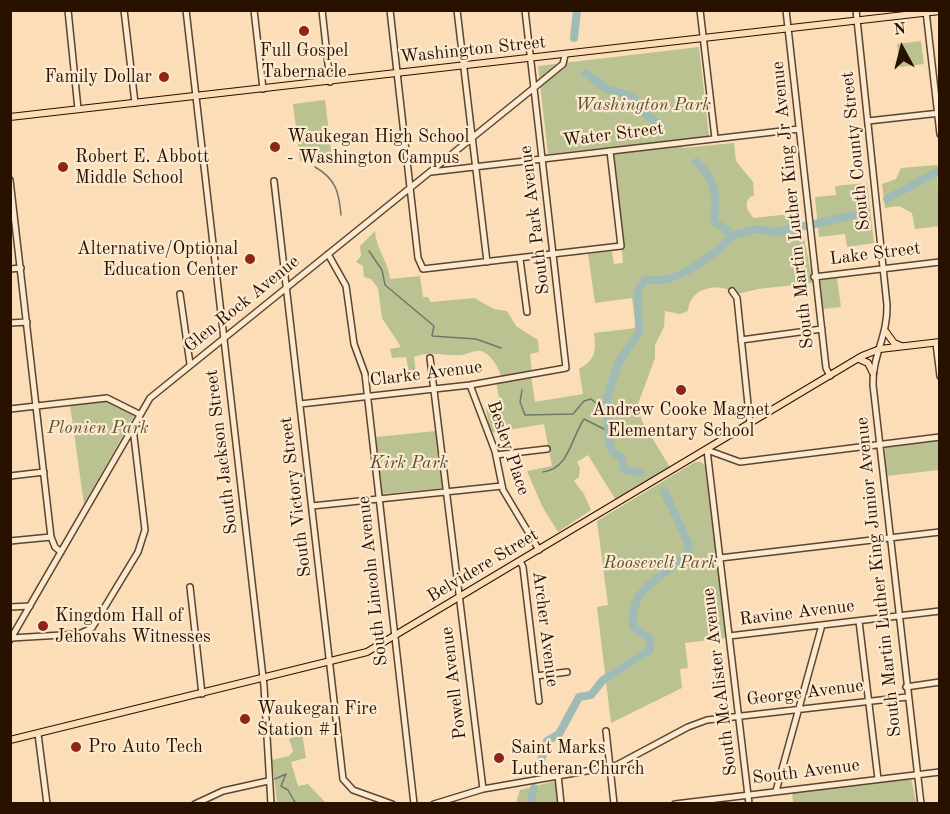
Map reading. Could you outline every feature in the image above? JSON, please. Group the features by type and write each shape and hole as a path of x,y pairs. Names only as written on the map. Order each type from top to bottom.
{"main road":[{"name":"Washington Street","path":"10,117 939,11"},
{"path":"886,332 894,343 902,347"},
{"name":"Belvidere Street","path":"10,740 264,680 367,652 858,359 880,349 938,342"},
{"path":"858,359 868,363 873,373"}],"street":[{"path":"68,10 78,110"},
{"path":"124,10 135,104"},
{"name":"South Jackson Street","path":"186,10 264,680 270,804"},
{"path":"254,10 263,89"},
{"path":"322,10 330,82"},
{"path":"390,10 418,258 423,269 621,246 610,151"},
{"path":"457,10 487,262"},
{"name":"South Park Avenue","path":"525,10 567,365 566,368 556,371"},
{"path":"700,10 715,138"},
{"name":"South Martin Luther King Jr Avenue","path":"786,10 814,277 826,368 830,376"},
{"name":"South County Street","path":"856,10 884,268 886,332 880,349"},
{"path":"926,12 939,134"},
{"name":"Glen Rock Avenue","path":"11,639 139,414 156,392 563,64 565,55"},
{"path":"868,121 938,113"},
{"name":"Water Street","path":"430,172 799,129"},
{"path":"10,180 51,537 61,552"},
{"name":"South Victory Street","path":"274,181 344,782 353,790 392,804"},
{"name":"South Lincoln Avenue","path":"328,254 346,286 354,344 362,362 368,397 414,804"},
{"path":"520,259 527,312"},
{"name":"Lake Street","path":"814,277 939,261"},
{"path":"10,269 21,268"},
{"path":"732,291 737,298 750,424"},
{"path":"180,294 190,364"},
{"path":"10,324 27,322"},
{"path":"741,340 822,329"},
{"path":"938,342 939,376"},
{"name":"South Martin Luther King Junior Avenue","path":"880,349 873,373 879,444 921,804"},
{"name":"Powell Avenue","path":"430,358 483,789"},
{"name":"Clarke Avenue","path":"300,404 470,385 556,371"},
{"name":"Besley Place","path":"470,385 496,455 502,486 539,550"},
{"path":"10,409 107,398 139,414"},
{"path":"11,639 79,634 92,628 138,552 145,530 133,426"},
{"path":"707,450 740,462 939,437"},
{"path":"496,455 548,449"},
{"name":"South McAlister Avenue","path":"707,450 749,804"},
{"path":"10,476 44,472"},
{"path":"312,506 502,486"},
{"path":"720,558 939,532"},
{"path":"10,541 51,537"},
{"name":"Archer Avenue","path":"520,561 523,567 539,701"},
{"path":"190,587 202,694"},
{"path":"10,607 30,606"},
{"name":"Ravine Avenue","path":"729,636 939,611"},
{"path":"859,621 878,779"},
{"path":"776,791 822,625"},
{"path":"536,675 567,672"},
{"path":"906,687 939,682"},
{"name":"George Avenue","path":"434,804 483,789 610,767 699,722 907,697"},
{"path":"606,731 614,804"},
{"path":"38,734 47,804"},
{"name":"South Avenue","path":"675,804 939,772"},
{"path":"558,775 561,804"},
{"path":"195,804 223,791 268,781"}],"green space":[{"path":"921,41 924,64 900,67 897,44"},
{"name":"Washington Park","path":"699,47 709,136 680,140 682,148 734,143 736,161 753,182 754,196 750,197 747,205 752,216 754,218 799,213 813,283 758,289 738,294 723,288 707,289 694,296 688,311 680,314 665,311 664,327 655,345 655,358 638,404 642,421 671,469 617,502 588,455 577,462 580,468 579,477 574,481 584,494 591,510 558,532 542,506 527,471 552,466 544,424 490,433 486,408 499,398 496,381 531,376 535,402 583,394 579,369 589,362 594,354 594,333 636,328 632,298 595,303 588,254 612,251 614,264 623,263 612,147 548,154 538,66"},
{"path":"325,100 332,157 300,161 293,104"},
{"path":"937,165 939,226 915,229 912,213 899,206 885,208 882,184 896,179 901,168"},
{"path":"867,183 874,243 847,247 845,234 819,237 815,197 836,195 835,186"},
{"path":"375,231 390,279 420,276 423,297 428,297 431,302 474,298 494,309 507,311 516,326 538,340 539,352 530,354 532,371 501,377 494,362 481,351 462,355 426,354 414,357 417,382 411,383 406,357 392,358 390,349 401,347 382,318 378,288 371,279 364,277 363,266 356,262 361,256 360,246"},
{"path":"837,278 841,307 823,309 820,280"},
{"name":"Plonien Park","path":"106,401 134,416 84,504 70,405"},
{"name":"Kirk Park","path":"436,431 442,488 382,494 376,437"},
{"path":"939,440 939,470 886,476 885,447"},
{"name":"Roosevelt Park","path":"695,462 701,462 705,466 726,638 685,643 688,668 680,669 682,688 611,723 597,607 608,605 597,521"},
{"path":"302,733 306,758 291,762 298,786 308,784 326,803 277,803 272,760 289,756 293,751 289,739"},
{"path":"911,778 916,803 793,803 792,792"},
{"path":"555,781 558,803 516,803 520,790"}],"waterway":[{"path":"574,38 577,10"},
{"path":"586,73 605,88 633,97 641,111 662,126"},
{"path":"696,162 707,174 714,188 716,204 714,221 731,236"},
{"path":"315,167 332,181 339,199 341,215"},
{"path":"887,199 940,170"},
{"path":"815,224 862,213"},
{"path":"640,473 625,470 621,458 612,451 609,440 607,398 619,361 639,333 638,290 645,280 664,280 690,269 719,249 731,236 755,229 776,232 804,226"},
{"path":"369,251 382,270 385,285 434,326 432,336 476,339 501,348"},
{"path":"522,390 520,402 525,415 573,414 584,401 591,399 600,406 608,405"},
{"path":"543,472 552,470 564,459 584,419 610,432"},
{"path":"537,773 547,741 559,734 579,697 591,695 603,680 650,650 649,638 633,627 636,601 650,584 687,554 689,545 664,491"},
{"path":"275,779 286,774 281,786 288,790 296,804"},
{"path":"530,804 534,788"}],"place":[{"name":"Full Gospel Tabernacle","path":"304,31"},
{"name":"Family Dollar","path":"164,77"},
{"name":"Waukegan High School - Washington Campus","path":"275,147"},
{"name":"Robert E. Abbott Middle School","path":"63,167"},
{"name":"Alternative/Optional Education Center","path":"250,259"},
{"name":"Andrew Cooke Magnet Elementary School","path":"681,390"},
{"name":"Kingdom Hall of Jehovahs Witnesses","path":"43,626"},
{"name":"Waukegan Fire Station #1","path":"245,719"},
{"name":"Pro Auto Tech","path":"76,747"},
{"name":"Saint Marks Lutheran Church","path":"499,758"}]}
